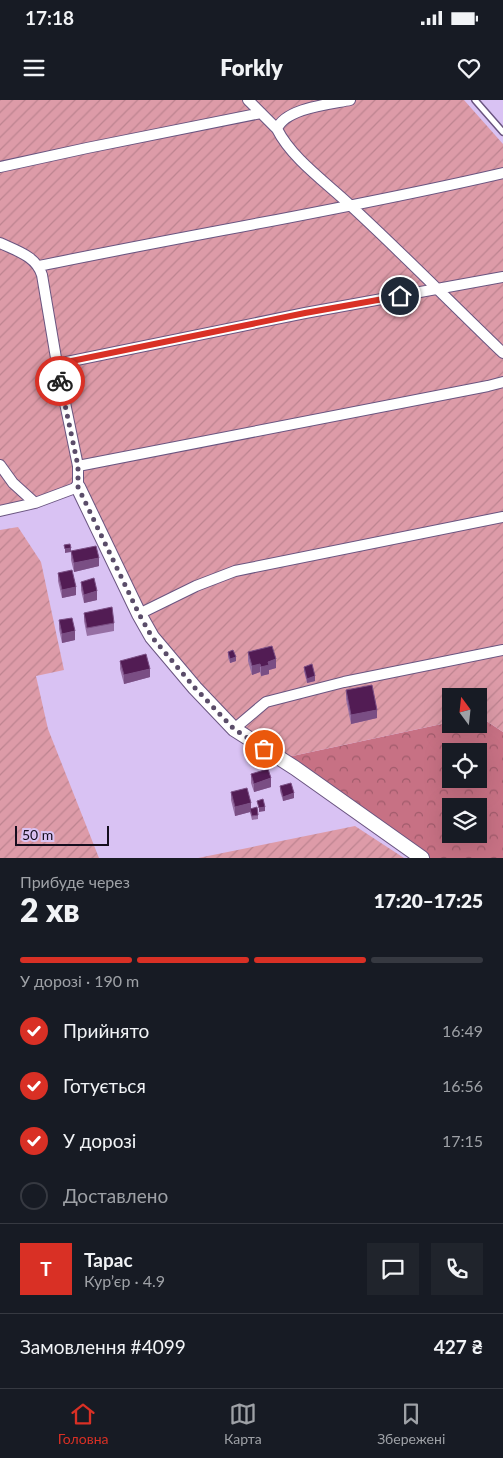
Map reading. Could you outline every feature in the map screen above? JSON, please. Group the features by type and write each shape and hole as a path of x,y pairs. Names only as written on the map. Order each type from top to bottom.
{"street":[{"path":"248,100 277,129 283,140 317,176 351,205 503,353"},
{"path":"277,129 279,124 286,118 297,112 350,100"},
{"path":"0,167 261,113"},
{"path":"39,266 159,241 351,205 503,173"},
{"path":"0,243 31,258 39,266 78,466 78,487 152,637 195,688 234,729 295,768 422,858"},
{"path":"57,364 305,313 438,290 503,276"},
{"path":"78,466 503,382"},
{"path":"0,465 13,483 34,503"},
{"path":"0,511 34,503 78,487"},
{"path":"139,614 196,586 235,571 503,517"},
{"path":"234,729 266,702 344,682 503,650"}],"lane":[{"path":"476,100 503,132"}],"green space":[{"path":"488,722 503,732 503,858 420,858 283,758 442,724 442,733 487,733"}],"shaded area":[{"path":"0,100 464,100 503,144 503,732 488,722 488,688 442,688 442,724 283,758 222,712 150,628 82,479 0,515"},
{"path":"18,527 41,562 64,670 36,676 48,729 99,858 0,858 0,530"},
{"path":"355,826 404,858 198,858"}],"building":[{"path":"70,544 71,548 65,549 64,545"},
{"path":"96,546 99,558 74,563 71,551"},
{"path":"72,570 76,587 62,590 58,573"},
{"path":"94,578 97,591 84,595 81,582"},
{"path":"112,607 114,623 87,628 84,613"},
{"path":"72,618 75,631 62,634 59,620"},
{"path":"272,646 276,659 268,662 269,665 261,667 260,664 252,666 248,652"},
{"path":"233,650 236,657 230,659 228,652"},
{"path":"146,654 150,669 124,675 120,661"},
{"path":"312,664 315,676 307,679 304,667"},
{"path":"372,685 377,710 351,715 346,690"},
{"path":"268,769 271,778 254,784 251,774"},
{"path":"291,783 294,793 283,797 280,786"},
{"path":"247,788 251,803 235,807 231,792"},
{"path":"263,799 265,807 259,808 257,801"},
{"path":"257,807 258,815 252,816 250,809"}],"way so far":[{"path":"60,381 78,466 78,487 139,614 152,637 195,688 234,729 264,749"}],"route":[{"path":"60,381 57,364 305,313 400,296"}]}
